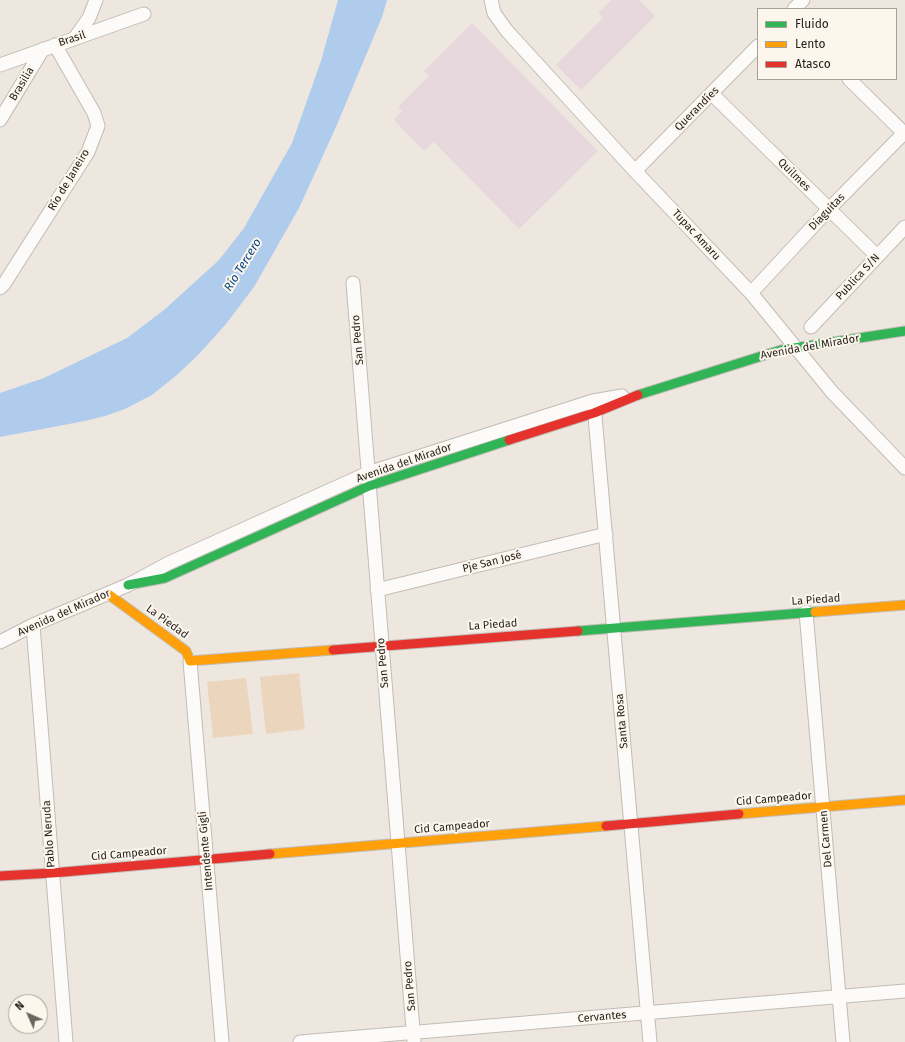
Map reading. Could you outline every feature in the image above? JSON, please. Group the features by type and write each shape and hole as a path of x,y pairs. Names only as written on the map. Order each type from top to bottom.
{"street":[{"path":"74,39 88,18 96,0"},
{"name":"Tupac Amaru","path":"491,0 494,13 507,31 635,171 751,293 832,392 905,468"},
{"path":"795,8 803,0"},
{"name":"Brasil","path":"0,64 144,14"},
{"name":"Brasilia","path":"0,120 49,47"},
{"name":"Río de Janeiro","path":"0,288 88,152 98,126 94,113 49,47"},
{"name":"Querandíes","path":"635,171 757,47"},
{"path":"850,80 905,133"},
{"name":"Quilmes","path":"712,94 877,256"},
{"name":"Diaguitas","path":"751,293 829,209 905,133"},
{"name":"Publica S/N","path":"811,327 905,227"},
{"name":"San Pedro","path":"353,284 414,1037"},
{"name":"Avenida del Mirador","path":"0,642 33,625 128,585 169,563 369,479 765,354 905,331"},
{"name":"Santa Rosa","path":"594,407 650,1042"},
{"name":"Pje San José","path":"378,590 606,534"},
{"name":"La Piedad","path":"108,594 186,651 190,660 905,605"},
{"name":"Del Carmen","path":"806,612 843,1042"},
{"name":"Pablo Neruda","path":"33,625 66,1042"},
{"name":"Intendente Gigli","path":"190,660 222,1042"},
{"name":"Cid Campeador","path":"0,876 207,860 905,800"},
{"name":"Cervantes","path":"300,1042 414,1037 648,1013 905,991"}],"shaded area":[{"path":"299,673 305,729 266,734 260,677"},
{"path":"246,678 253,734 213,738 207,682"}],"water":[{"name":"Río Tercero","path":"338,0 387,0 382,17 336,127 299,208 254,287 226,324 199,354 178,374 152,395 125,409 85,421 0,437 0,393 44,378 127,338 164,310 219,260 244,228 292,143 321,61"}],"building":[{"path":"612,0 639,0 655,16 581,90 556,65 603,18 598,13"},
{"path":"472,23 598,151 519,229 434,142 424,151 394,120 402,111 398,107 429,76 424,71"}],"traffic: fast":[{"path":"638,395 781,350 905,331"},
{"path":"128,585 165,578 369,486 509,440"},
{"path":"578,631 815,612"}],"traffic: slow":[{"path":"108,594 186,651 190,661 333,650"},
{"path":"815,612 905,605"},
{"path":"739,814 905,800"},
{"path":"270,854 606,826"}],"traffic: jam":[{"path":"509,440 594,413 638,395"},
{"path":"333,650 578,631"},
{"path":"606,826 739,814"},
{"path":"0,876 52,873 270,854"}]}
